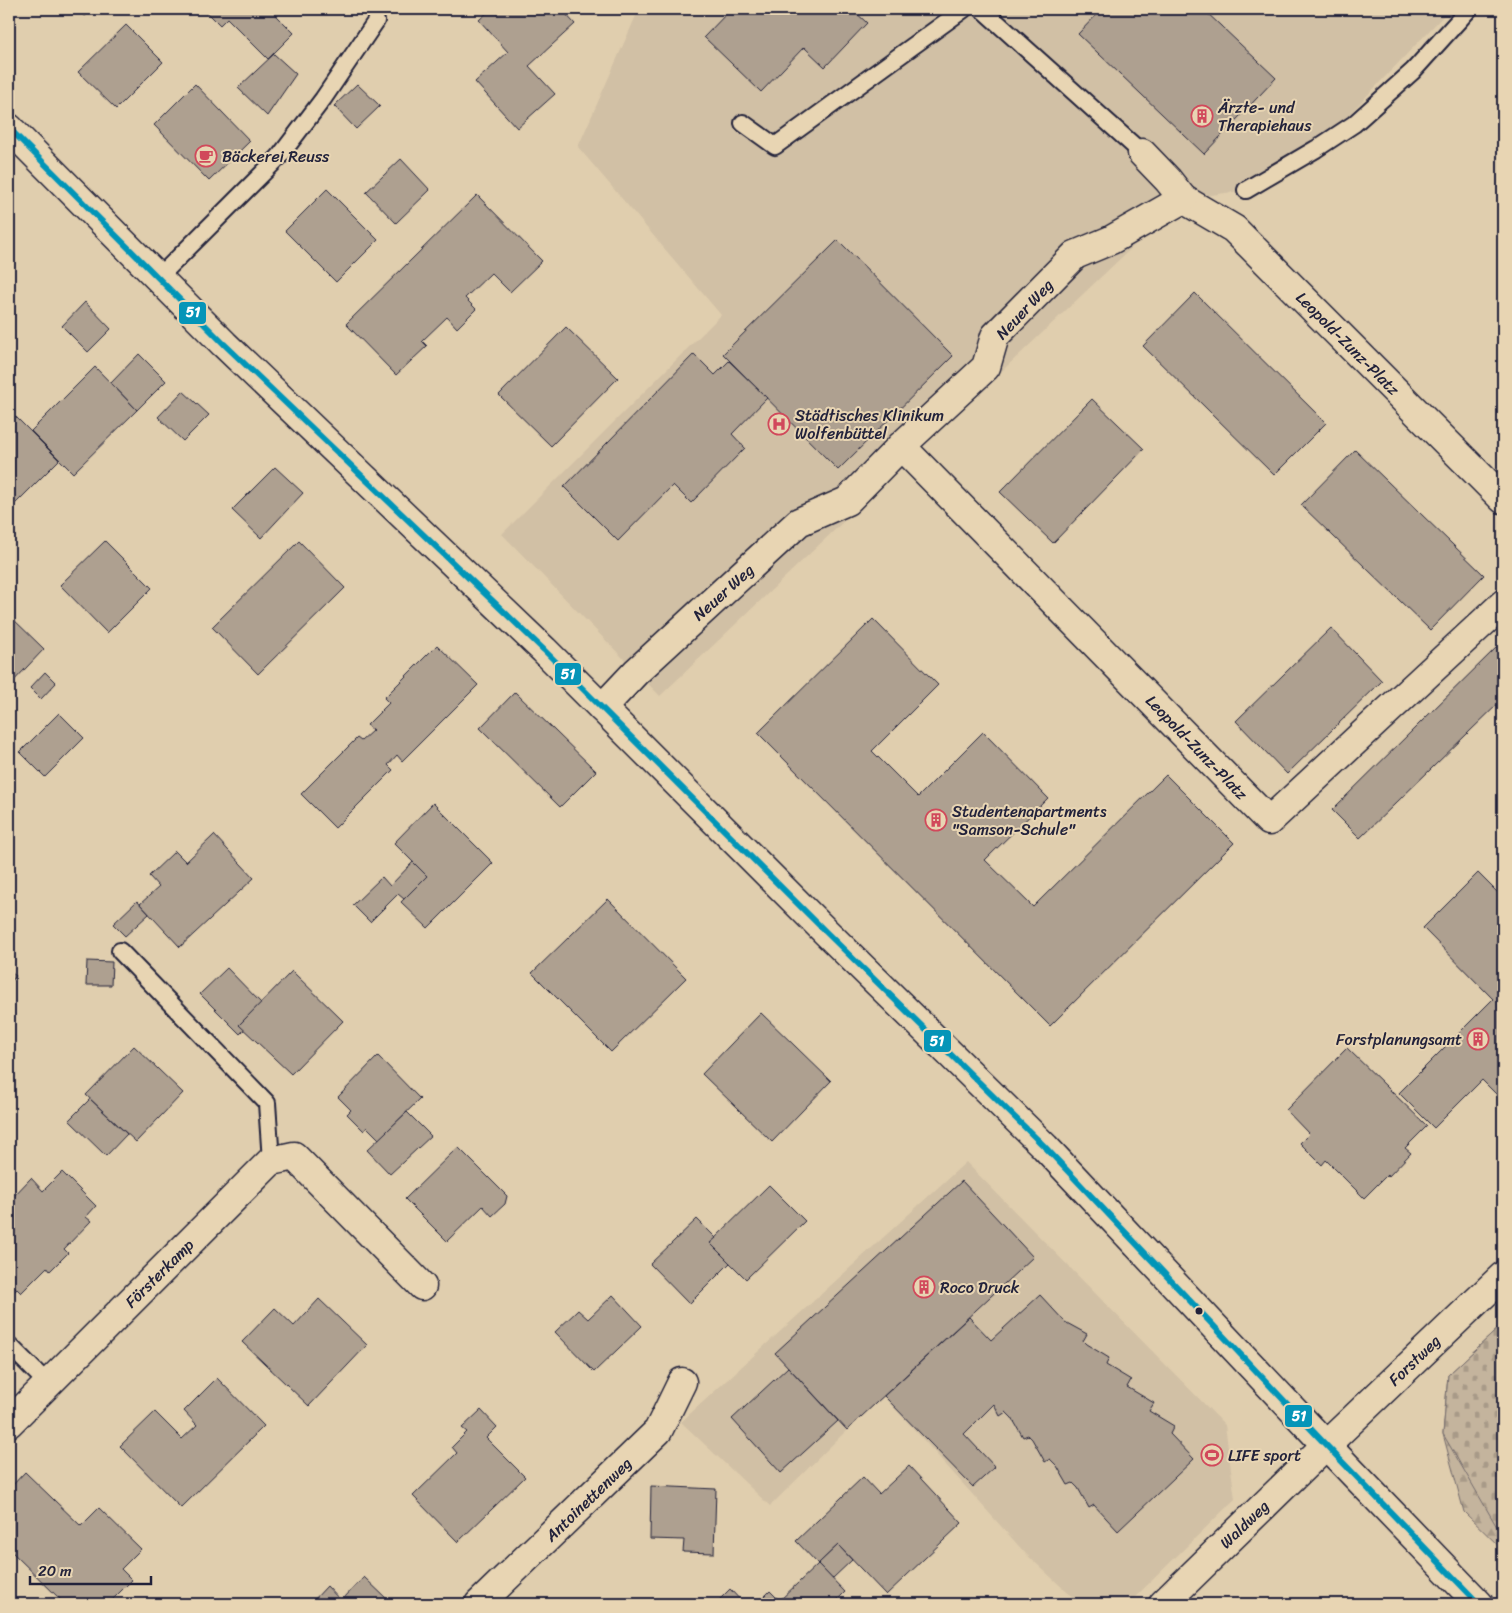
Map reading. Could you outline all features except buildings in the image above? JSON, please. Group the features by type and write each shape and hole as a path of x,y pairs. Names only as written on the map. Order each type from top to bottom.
{"street":[{"path":"9,128 224,344 544,650 1044,1147 1479,1604"},
{"path":"1142,153 1158,168 1183,199"},
{"name":"Neuer Weg","path":"602,708 636,672 799,522 847,501 901,446 986,367 995,336 1076,255 1111,240 1183,199"},
{"name":"Leopold-Zunz-Platz","path":"1183,199 1234,229 1503,499"},
{"name":"Leopold-Zunz-Platz","path":"901,446 1269,821 1503,604"},
{"path":"271,1162 294,1156 422,1286"},
{"name":"Försterkamp","path":"9,1423 271,1162"},
{"name":"Forstweg","path":"1326,1445 1503,1276"},
{"name":"Antoinettenweg","path":"479,1604 658,1431 682,1382"},
{"name":"Waldweg","path":"1163,1604 1326,1445"}],"lane":[{"path":"743,123 775,146 964,9"},
{"path":"982,9 1142,153"},
{"path":"1246,190 1316,149 1354,124 1413,71 1469,9"},
{"path":"158,278 279,156 323,99 376,21"},
{"path":"120,951 267,1104 271,1162"},
{"path":"9,1345 48,1384"}],"shaded area":[{"name":"Städtisches Klinikum Wolfenbüttel","path":"639,9 1450,9 1316,149 1246,190 1183,199 660,696 502,534 721,315 578,147"},
{"path":"966,1162 1225,1425 1235,1499 1128,1604 1080,1604 1026,1554 884,1396 770,1506 681,1422"}],"green space":[{"path":"1503,1324 1503,1550 1464,1512 1443,1434 1448,1375"},
{"path":"1503,1324 1503,1533 1497,1527 1443,1434 1448,1375"}],"transit line":[{"name":"51","path":"9,128 224,344 544,650 827,933 1045,1147 1479,1604"}],"place":[{"name":"Ärzte- und Therapiehaus","path":"1202,116"},
{"name":"Bäckerei Reuss","path":"206,156"},
{"name":"Städtisches Klinikum Wolfenbüttel","path":"779,424"},
{"name":"Studentenapartments \"Samson-Schule\"","path":"936,820"},
{"name":"Forstplanungsamt","path":"1478,1039"},
{"name":"Roco Druck","path":"924,1287"},
{"name":"LIFE sport","path":"1212,1455"}]}
